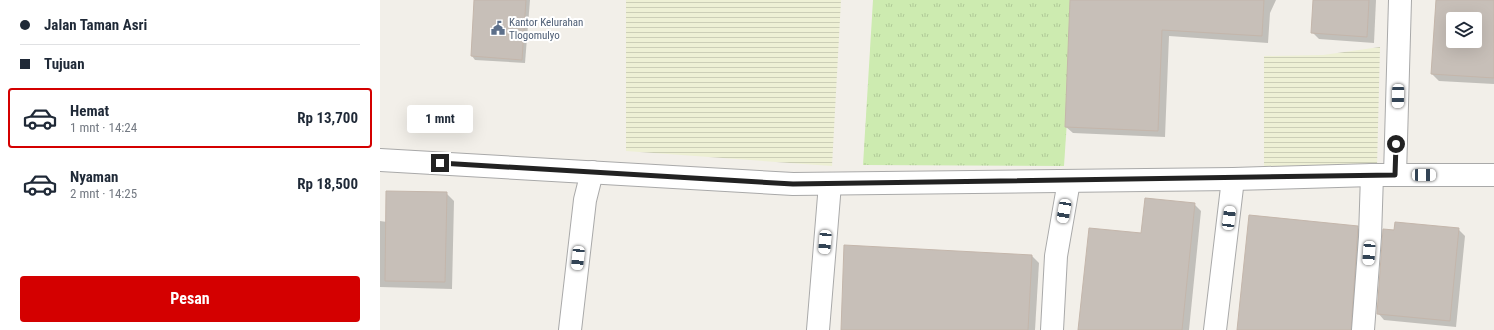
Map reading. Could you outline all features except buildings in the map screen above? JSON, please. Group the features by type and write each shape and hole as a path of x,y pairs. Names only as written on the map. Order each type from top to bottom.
{"street":[{"path":"1395,175 1400,0"},
{"path":"380,160 793,184 1233,179 1372,175 1494,175"},
{"path":"570,330 585,200 592,172"},
{"path":"1364,330 1370,238 1372,175"},
{"path":"1215,330 1233,179"},
{"path":"1052,330 1056,256 1069,181"},
{"path":"818,330 830,184"}],"green space":[{"path":"626,0 841,0 832,166 626,151"},
{"path":"873,0 1075,0 1064,166 863,165"},
{"path":"1380,47 1377,167 1264,167 1264,56 1323,55"}],"place":[{"name":"Kantor Kelurahan Tlogomulyo","path":"498,28"}],"route":[{"path":"440,163 793,184 1233,179 1395,175 1396,144"}]}
